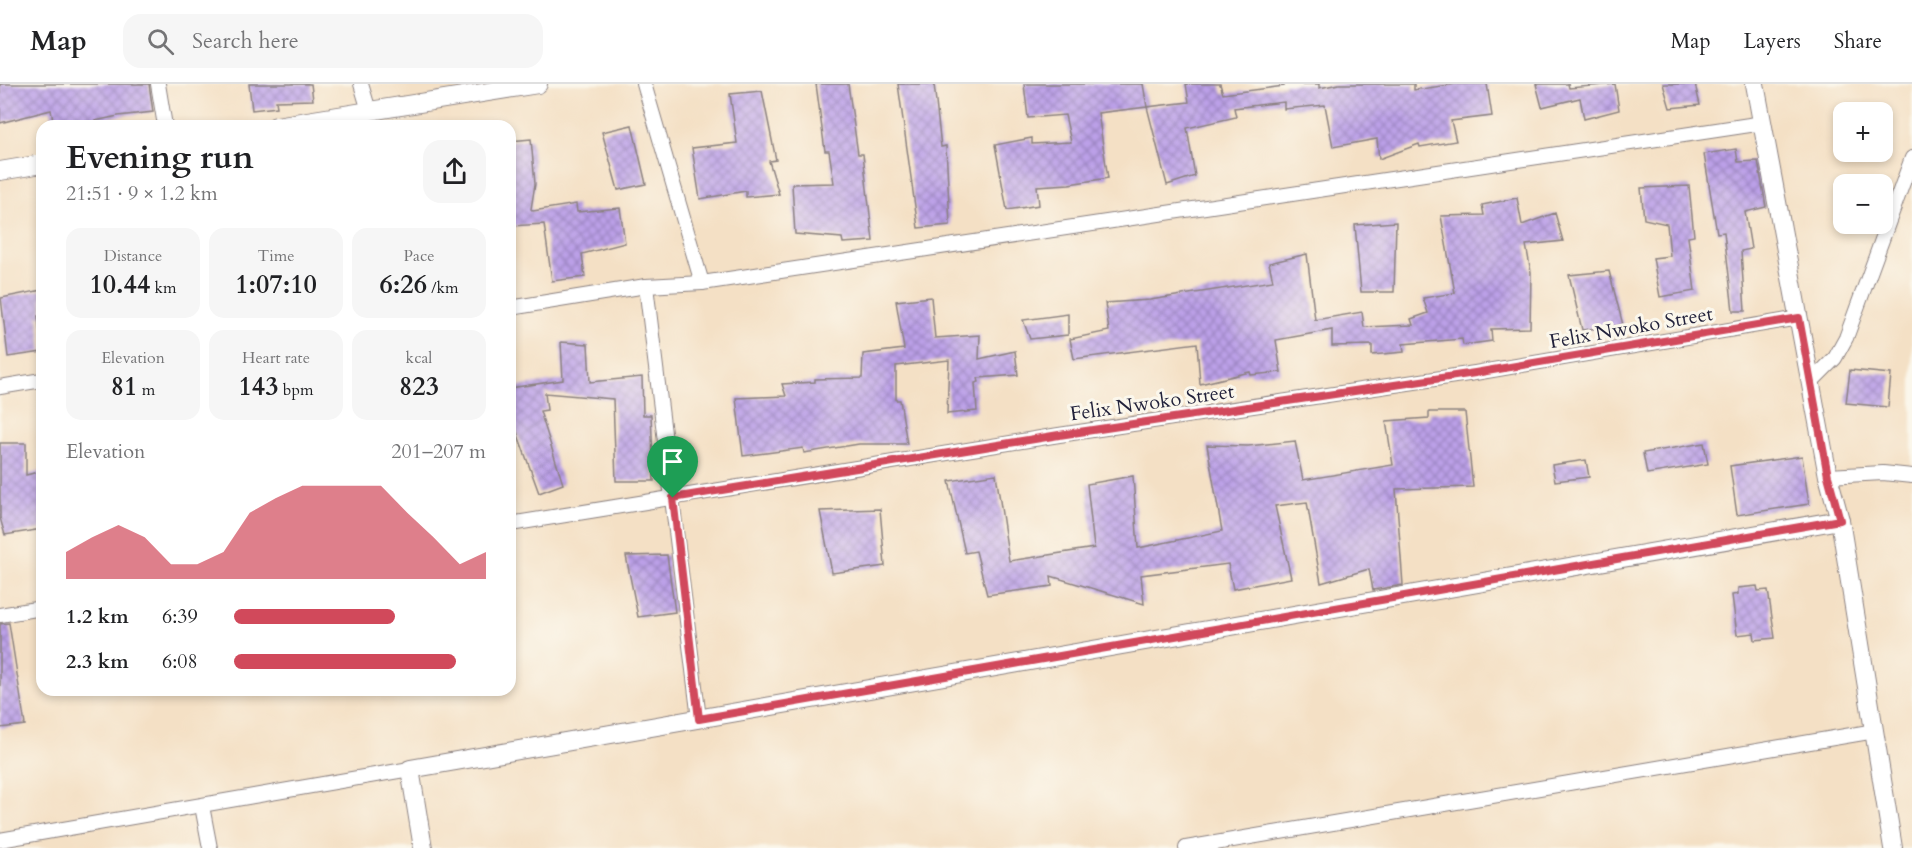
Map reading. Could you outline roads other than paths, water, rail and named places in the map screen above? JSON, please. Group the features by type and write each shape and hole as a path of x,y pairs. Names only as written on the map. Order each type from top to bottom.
{"street":[{"path":"158,84 164,120"},
{"path":"361,84 369,111"},
{"path":"313,120 538,84"},
{"path":"644,84 702,283"},
{"path":"1755,84 1828,476 1840,520 1893,848"},
{"path":"516,307 646,286 702,283 1763,123"},
{"path":"1812,381 1835,358 1846,338 1912,158"},
{"path":"0,171 36,165"},
{"path":"646,286 699,719"},
{"name":"Felix Nwoko Street","path":"516,523 634,502 673,498 1059,435 1475,373 1799,318"},
{"path":"0,387 36,381"},
{"path":"1828,476 1883,473 1912,476"},
{"path":"0,840 1840,520"},
{"path":"0,615 36,609"},
{"path":"1186,848 1875,731"},
{"path":"410,769 423,848"},
{"path":"202,806 210,848"}]}
